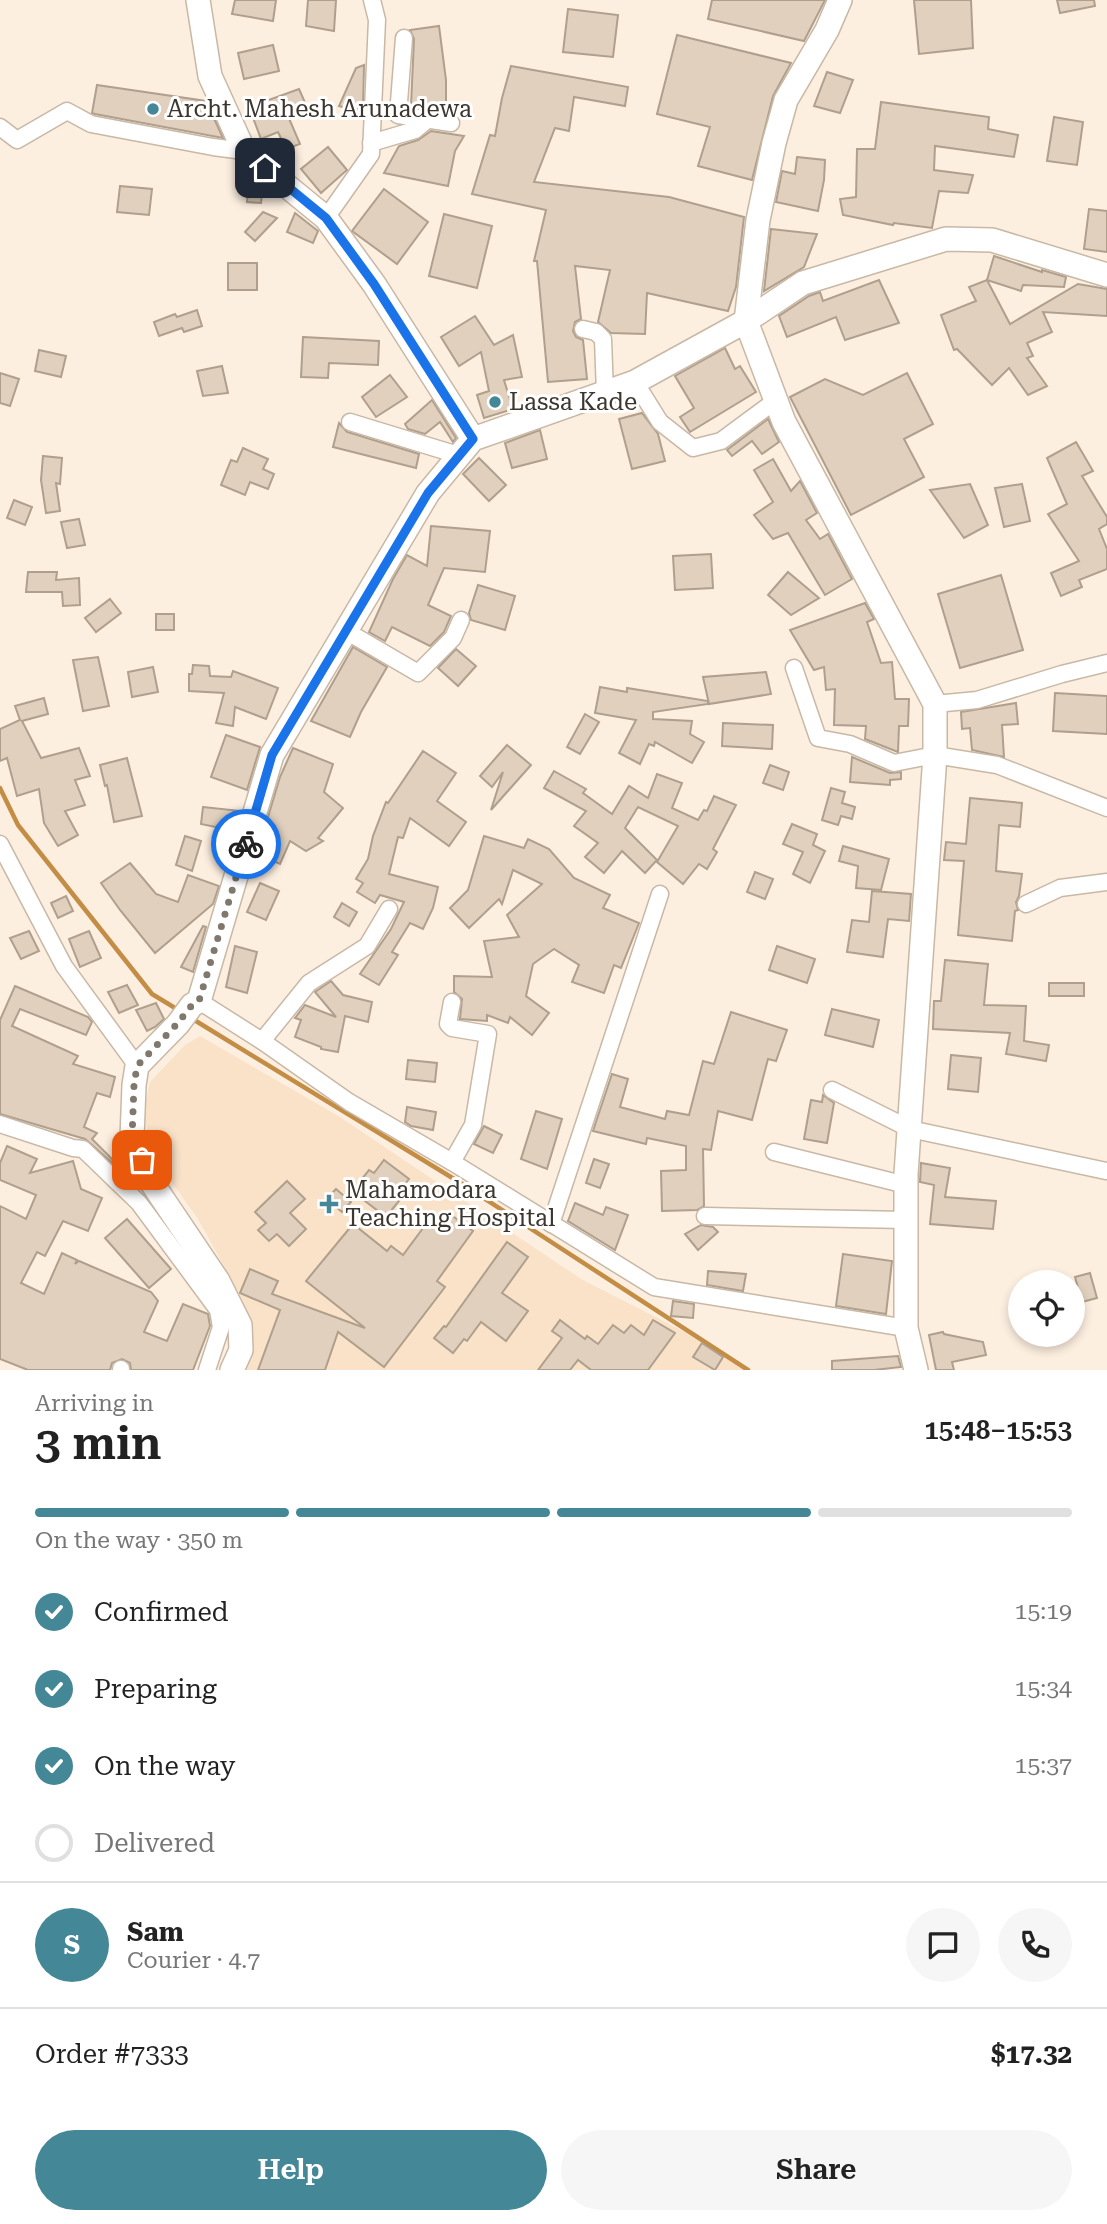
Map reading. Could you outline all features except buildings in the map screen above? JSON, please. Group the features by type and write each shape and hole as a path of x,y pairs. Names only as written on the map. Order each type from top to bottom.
{"street":[{"path":"198,0 210,76 244,151 326,218 374,284 466,447"},
{"path":"326,218 371,154 377,20 372,0"},
{"path":"840,0 827,30 786,100 764,183 746,321 784,422 935,704 935,755 906,1185 906,1328 916,1370"},
{"path":"404,38 398,115 451,123"},
{"path":"0,127 17,141 67,111 91,124 213,148 244,151"},
{"path":"371,143 415,130 427,120"},
{"path":"0,1124 83,1149 139,1203 218,1310 221,1327 209,1365 230,1370 241,1350 240,1325 218,1281 152,1182 132,1138 137,1066 196,1003 272,755 428,493 466,447 635,382 746,321 803,284 946,239 992,240 1107,275"},
{"path":"583,329 596,332 603,339 605,394"},
{"path":"635,382 660,422 693,448 721,441 775,401"},
{"path":"350,422 466,447"},
{"path":"346,631 418,673 453,638 461,620"},
{"path":"935,704 977,700 1107,663"},
{"path":"794,668 818,738 850,744 894,763 935,755 997,765 1107,808"},
{"path":"0,844 64,966 137,1066"},
{"path":"1026,904 1060,888 1107,882"},
{"path":"551,1224 660,894"},
{"path":"262,1041 309,983 367,946 389,909"},
{"path":"452,1002 448,1024 452,1028 488,1034 473,1125 452,1162"},
{"path":"196,1003 262,1041 349,1102 452,1162 654,1287 906,1328"},
{"path":"832,1090 909,1129 1106,1171"},
{"path":"774,1152 906,1185"},
{"path":"705,1216 906,1220"}],"shaded area":[{"name":"Mahamodara Teaching Hospital","path":"200,1036 340,1117 581,1279 722,1351 749,1370 246,1370 252,1350 250,1317 236,1296 231,1279 198,1219 151,1153 144,1110 150,1082 185,1045"}],"waterway":[{"path":"0,788 18,825 152,994 180,1011"},
{"path":"191,1018 459,1182 748,1370"}],"way so far":[{"path":"142,1160 132,1138 137,1066 192,1005 199,1001 246,844"}],"place":[{"name":"Archt. Mahesh Arunadewa","path":"153,109"},
{"name":"Lassa Kade","path":"495,402"},
{"name":"Mahamodara Teaching Hospital","path":"329,1204"}],"route":[{"path":"246,844 272,755 428,493 473,439 374,284 326,218 265,168"}]}
